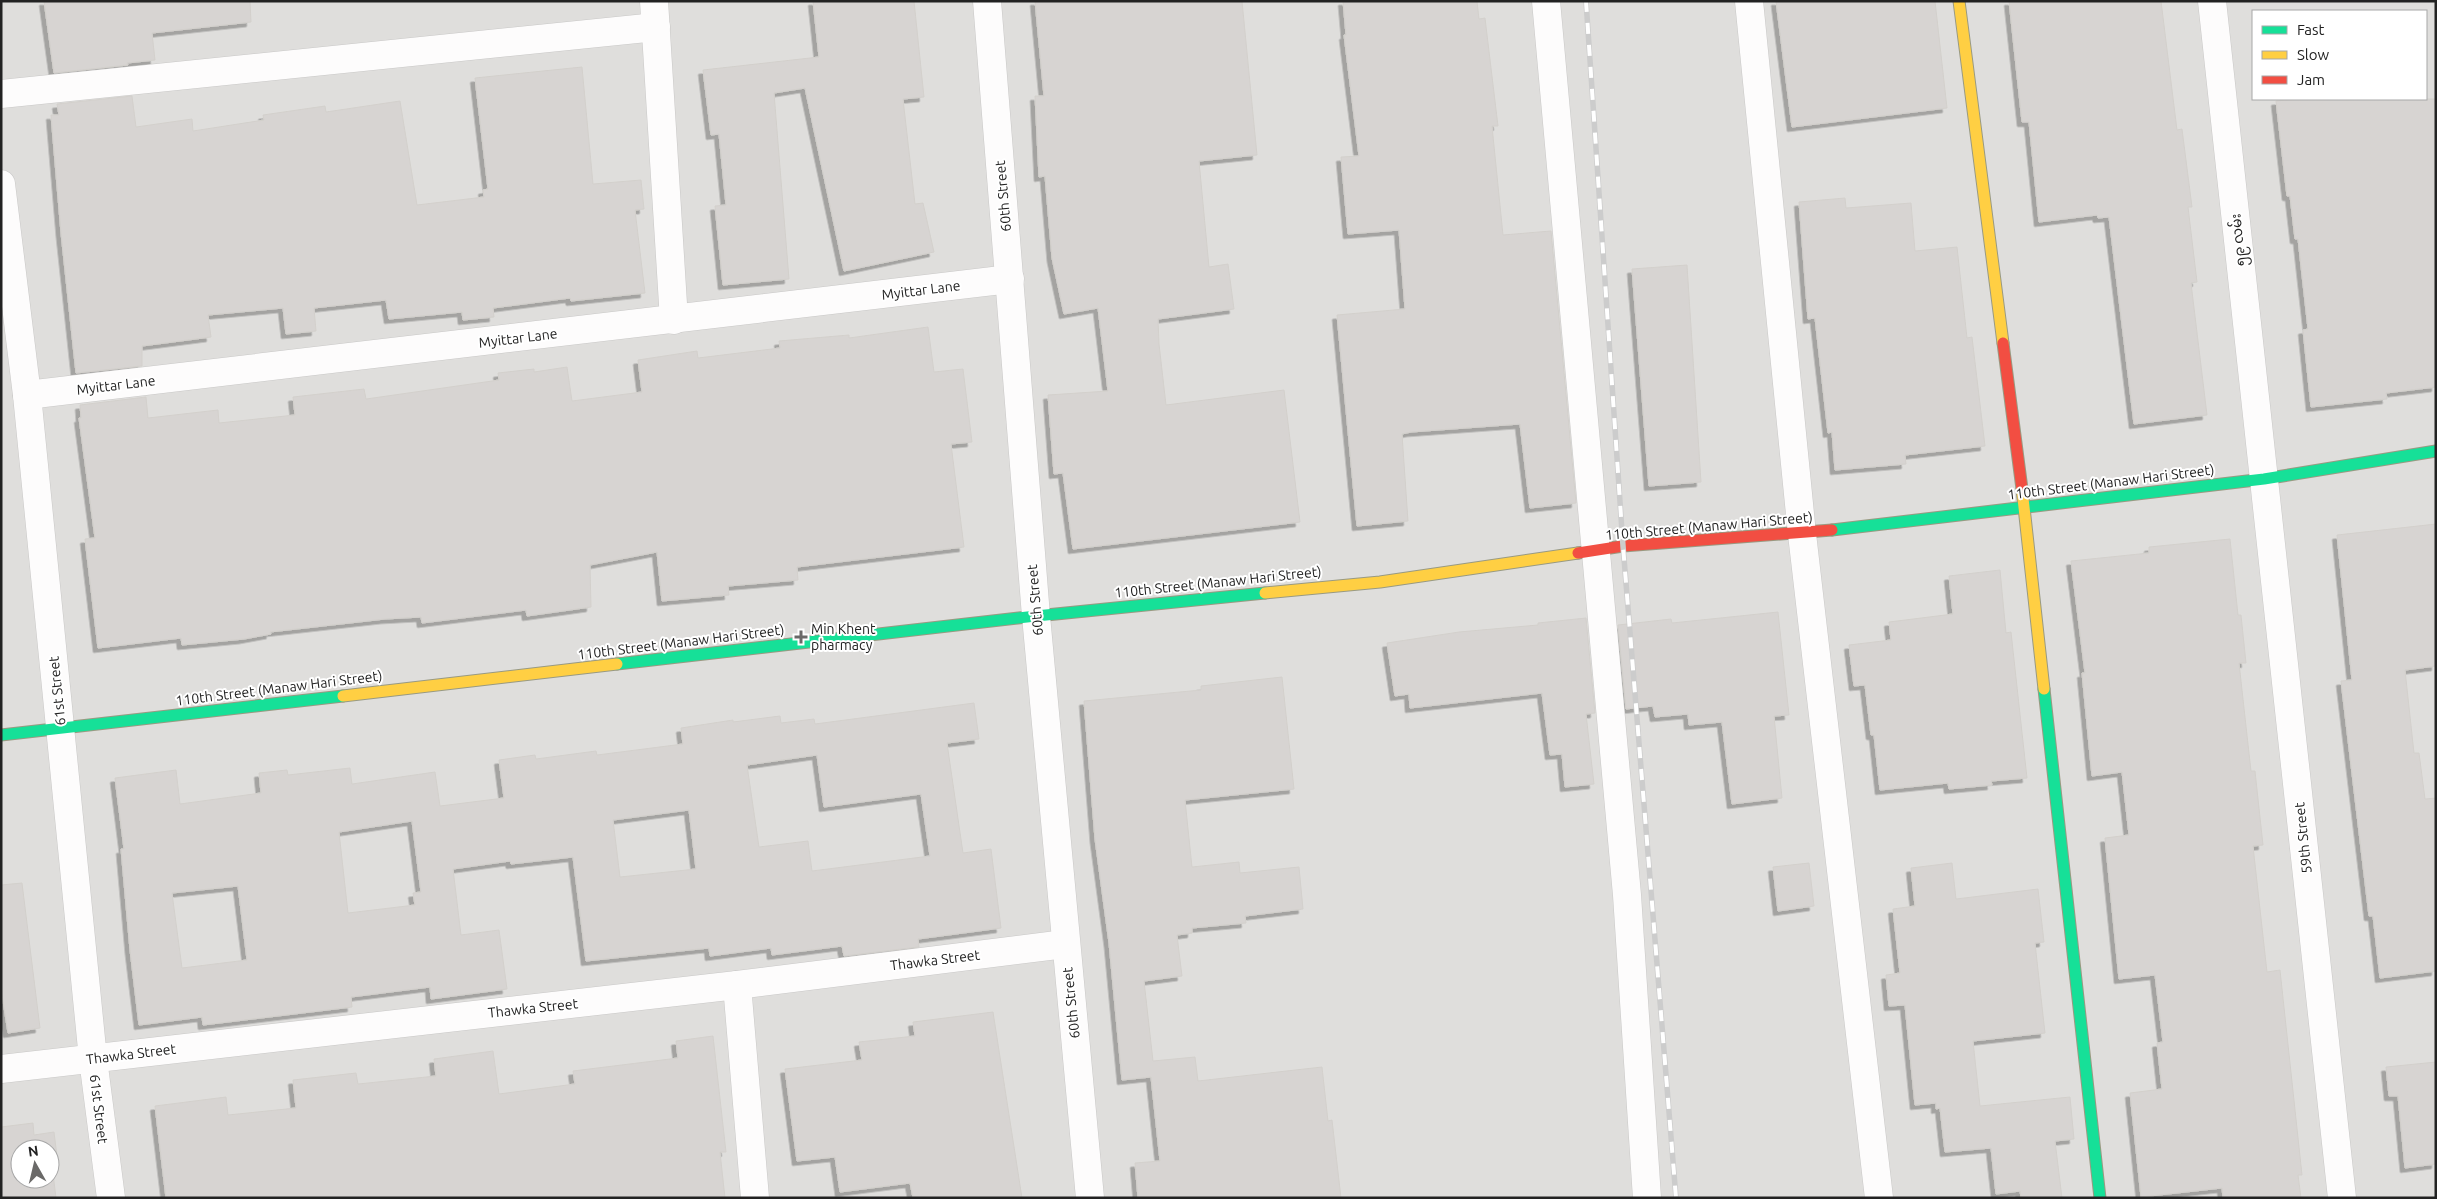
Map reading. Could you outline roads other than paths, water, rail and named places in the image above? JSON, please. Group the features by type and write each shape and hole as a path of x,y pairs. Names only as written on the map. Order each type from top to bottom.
{"main road":[{"path":"1959,1 2024,508 2100,1198"},
{"name":"110th Street (Manaw Hari Street)","path":"1,735 1036,616 1380,582 1623,546 1802,534 2264,479 2436,451"}],"street":[{"name":"60th Street","path":"988,1 1036,616 1090,1198"},
{"path":"1546,1 1594,551 1627,895 1647,1198"},
{"path":"1749,1 1802,534 1879,1198"},
{"name":"၅၉ လမ်း","path":"2212,1 2264,479"},
{"path":"1,94 655,14 674,320"},
{"name":"61st Street","path":"1,184 27,395 93,1058 111,1198"},
{"name":"Myittar Lane","path":"27,395 1010,279"},
{"name":"59th Street","path":"2264,479 2342,1198"},
{"name":"Thawka Street","path":"1,1069 736,985 1065,944"},
{"path":"736,985 755,1198"}],"railway":[{"path":"1586,1 1623,546 1676,1198"}],"place":[{"name":"Min Khent pharmacy","path":"801,637"}]}
